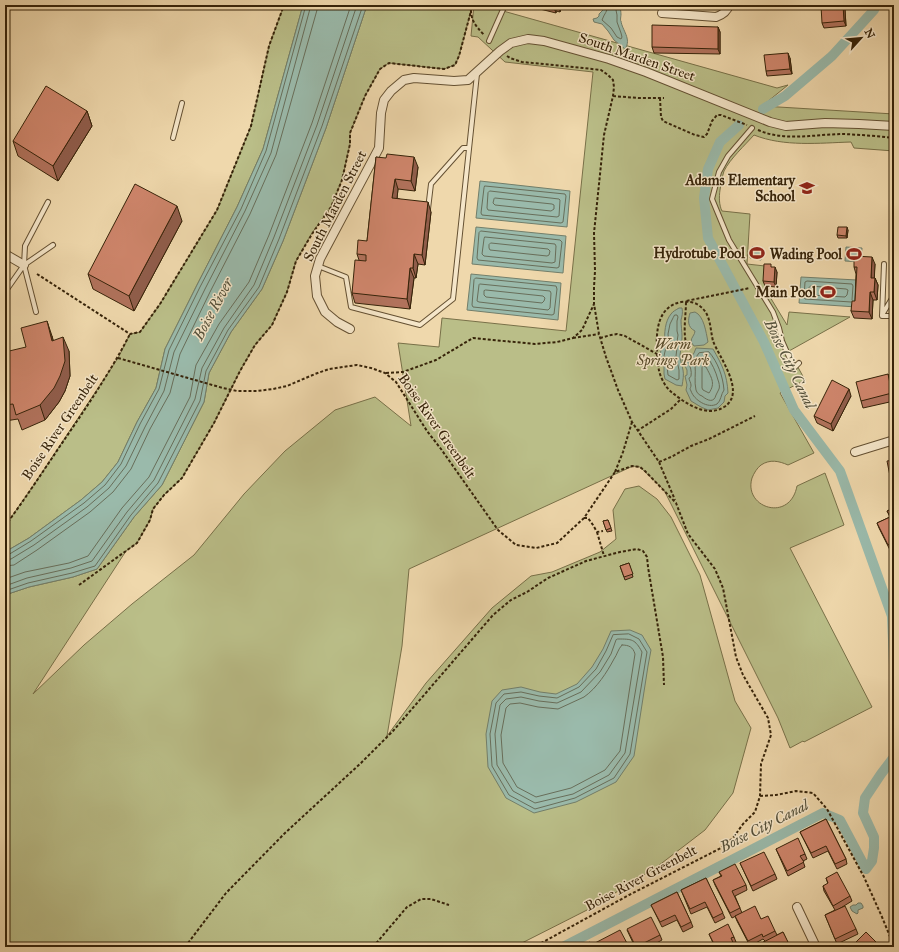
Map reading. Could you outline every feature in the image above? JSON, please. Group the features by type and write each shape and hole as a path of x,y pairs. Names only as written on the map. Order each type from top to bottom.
{"street":[{"path":"662,13 716,16 722,15 729,5"},
{"name":"South Marden Street","path":"350,329 337,322 325,312 317,296 315,276 320,259 379,148 381,113 384,100 391,91 404,80 414,78 454,81 468,80 511,43 528,40 544,41 609,58 770,122 786,126 859,124 894,126"},
{"path":"5,254 24,265"},
{"path":"855,452 894,440"},
{"path":"797,907 816,947"}],"lane":[{"path":"489,41 505,5"},
{"path":"318,266 346,277 351,307 420,325 453,299 477,72"},
{"path":"173,138 182,103"},
{"path":"752,128 725,161 719,172 712,199 729,240 773,312 780,328 782,341 794,368 799,363"},
{"path":"428,210 431,184 463,148 469,148"},
{"path":"36,312 24,265 25,246 48,202"},
{"path":"5,292 24,265 53,245"},
{"path":"882,316 884,264"},
{"path":"882,316 894,295"},
{"path":"882,316 894,316"}],"path":[{"path":"37,274 130,334 140,332 160,304 217,210 251,126 269,46 284,5"},
{"path":"471,5 473,22 489,41"},
{"path":"79,585 137,543 150,520 153,509 164,495 182,478 214,423 255,345 272,325 287,292 296,261 312,234 331,207 342,180 350,144 350,133 365,96 380,69 389,63 444,69 454,65 459,56 471,11"},
{"name":"Boise River Greenbelt","path":"500,51 510,58 522,62 601,70 613,80 613,96 604,135 594,233 594,304 599,334 611,373 632,422 659,462 688,534 715,569 723,588 736,658 768,718 771,734 761,764 760,796 755,812 743,824 733,838 721,848 629,895 534,947"},
{"path":"613,96 664,98"},
{"path":"686,301 696,304 706,312 715,346 731,377 733,385 732,398 726,406 710,411 698,409 688,404 668,390 663,382 658,370 656,340 658,325 662,314 673,305 686,301 757,286"},
{"path":"686,301 684,323 688,350"},
{"path":"572,338 582,330 594,304"},
{"name":"Boise River Greenbelt","path":"5,526 98,389 118,358 130,334"},
{"path":"385,373 403,372 436,360 473,338 535,344 557,342 599,334"},
{"path":"600,338 617,334 625,336 657,354"},
{"name":"Boise River Greenbelt","path":"118,358 237,391 257,391 287,386 329,369 357,365 385,373 396,382 427,431 498,530 516,545 536,548 558,543 584,518 616,472 632,422"},
{"path":"637,431 671,409 681,399"},
{"path":"659,462 755,416"},
{"name":"Boise River Greenbelt","path":"616,472 632,466 640,467 676,503"},
{"path":"584,518 588,518 593,525 604,556"},
{"path":"596,532 603,531"},
{"path":"184,947 226,893 285,833 361,763 393,731 493,614 510,600 527,592 548,578 586,560 636,549 643,551 647,557 663,656 664,685"},
{"path":"760,796 776,795 796,791 813,794 827,809 864,877 894,945"},
{"path":"374,947 407,907 421,900 431,899 448,905"}],"green space":[{"path":"284,5 303,5 263,149 237,207 165,349 156,388 137,422 118,462 102,482 81,500 29,538 5,552 5,526 118,358 130,334 140,332 160,304 217,210 251,126 269,46"},
{"name":"Warm Springs Park","path":"367,5 471,5 471,11 459,56 455,65 444,69 389,63 380,69 365,96 350,133 350,144 342,180 331,207 312,233 296,261 287,292 272,325 255,345 214,423 182,478 164,495 153,509 150,520 137,543 126,551 33,694 84,645 132,604 194,555 244,494 285,451 335,410 375,397 411,426 398,343 439,347 442,318 566,331 593,72 505,62 478,37 471,36 474,5 493,5 496,6 496,9 777,88 788,85 762,106 894,114 894,151 854,148 851,142 789,143 765,139 754,135 734,157 724,171 719,195 722,211 750,214 747,264 765,266 767,292 787,325 789,312 850,317 789,351 805,380 780,393 814,453 788,465 774,461 764,463 758,468 752,478 751,488 754,497 760,503 768,507 777,508 786,505 793,498 797,486 825,473 844,525 790,548 872,707 790,748 778,718 664,490 640,467 633,466 409,569 402,646 387,736 426,683 492,608 531,576 552,572 600,552 616,539 613,510 625,489 639,486 657,499 671,517 700,575 735,701 751,728 733,793 705,830 658,866 591,908 514,947 5,947 5,595 97,569 134,517 162,485 204,402 209,373 231,332 262,289 283,241 326,128"}],"water":[{"name":"Boise River","path":"303,5 367,5 326,128 283,241 262,289 231,332 209,373 204,402 162,485 134,517 97,569 5,595 5,552 29,538 81,500 102,482 118,462 137,422 156,388 165,349 237,207 263,149"},
{"path":"604,5 621,5 621,20 627,38 627,45 625,49 614,40 602,24 594,22 593,19 599,16 604,9"},
{"path":"480,181 570,191 567,227 476,218"},
{"path":"476,227 566,236 563,273 472,264"},
{"name":"Hydrotube Pool","path":"752,247 763,248 761,260 750,258"},
{"name":"Wading Pool","path":"846,247 862,248 861,262 845,261"},
{"path":"471,274 561,283 558,320 467,310"},
{"name":"Main Pool","path":"801,277 857,280 856,307 799,303"},
{"path":"682,308 682,338 680,355 683,372 682,386 676,385 665,379 664,367 660,355 662,345 665,342 667,320 674,311"},
{"path":"695,312 703,321 708,342 704,345 694,346 691,342 695,331 689,325 689,318 690,313"},
{"path":"696,348 713,349 724,370 728,393 725,396 724,402 718,408 708,410 701,407 691,401 686,390 687,385 685,376 687,375 687,370 682,360 684,357 691,357"},
{"path":"630,630 642,635 651,650 634,756 616,782 576,802 534,813 506,798 488,767 486,734 492,701 502,690 521,687 556,694 577,684 592,667 603,649 611,631"},
{"path":"861,903 863,908 858,910 857,914 852,911 850,907"}],"building":[{"path":"544,5 559,5 559,7 555,6 554,8"},
{"path":"843,5 844,21 822,23 821,6"},
{"path":"652,25 718,27 718,49 652,47"},
{"path":"788,53 790,69 766,71 764,55"},
{"path":"46,86 87,111 53,166 13,141"},
{"path":"387,154 414,157 411,181 395,179 392,198 428,202 422,255 414,254 413,268 410,268 407,299 352,293 355,260 366,261 366,255 357,254 358,240 367,241 376,157 386,158"},
{"path":"135,184 177,206 129,296 88,274"},
{"path":"838,227 847,227 846,236 837,235"},
{"path":"854,256 872,257 871,278 875,278 874,292 870,292 869,312 851,311 852,301 855,301 857,267 854,267"},
{"path":"764,264 771,264 771,267 775,267 774,282 763,281"},
{"path":"47,321 52,341 63,337 65,361 54,388 40,405 16,415 13,404 5,405 5,352 26,347 21,328"},
{"path":"888,374 892,393 861,401 856,382"},
{"path":"832,380 849,389 831,424 814,416"},
{"path":"894,460 894,475 890,476 887,461"},
{"path":"894,508 894,514 890,516 887,511"},
{"path":"890,517 894,525 894,542 888,545 877,523"},
{"path":"608,520 611,528 606,530 603,521"},
{"path":"629,563 633,574 624,577 620,566"},
{"path":"826,819 846,859 835,864 826,846 811,853 800,832"},
{"path":"798,838 805,854 800,856 804,862 787,871 776,849"},
{"path":"764,852 775,874 751,886 740,863"},
{"path":"735,864 746,885 732,891 740,908 730,913 713,880 722,876 719,872"},
{"path":"837,872 850,896 833,906 823,886 828,883 826,878"},
{"path":"706,878 723,913 713,918 705,902 690,909 681,890"},
{"path":"677,892 691,922 681,927 675,915 660,922 651,905"},
{"path":"755,906 761,919 768,916 775,931 763,937 762,934 748,941 735,916"},
{"path":"845,906 856,929 835,939 825,915"},
{"path":"651,917 660,935 636,947 627,929"},
{"path":"728,924 734,937 731,938 735,947 709,947 714,944 709,934"},
{"path":"620,930 629,947 597,947 595,943"},
{"path":"783,932 790,946 756,947 756,946"},
{"path":"866,932 881,947 851,947"},
{"path":"590,942 593,947 581,947"}],"waterway":[{"name":"Boise City Canal","path":"763,109 785,96 832,56 874,10 876,5"},
{"name":"Boise City Canal","path":"739,125 720,142 708,169 704,198 708,238 764,342 794,410 840,471 892,616 894,665"},
{"name":"Boise City Canal","path":"563,947 823,813 840,820 866,869 872,861 874,837 863,813 865,798 894,757"}],"place":[{"name":"Adams Elementary School","path":"807,188"},
{"name":"Hydrotube Pool","path":"757,253"},
{"name":"Wading Pool","path":"854,254"},
{"name":"Main Pool","path":"828,292"}]}
